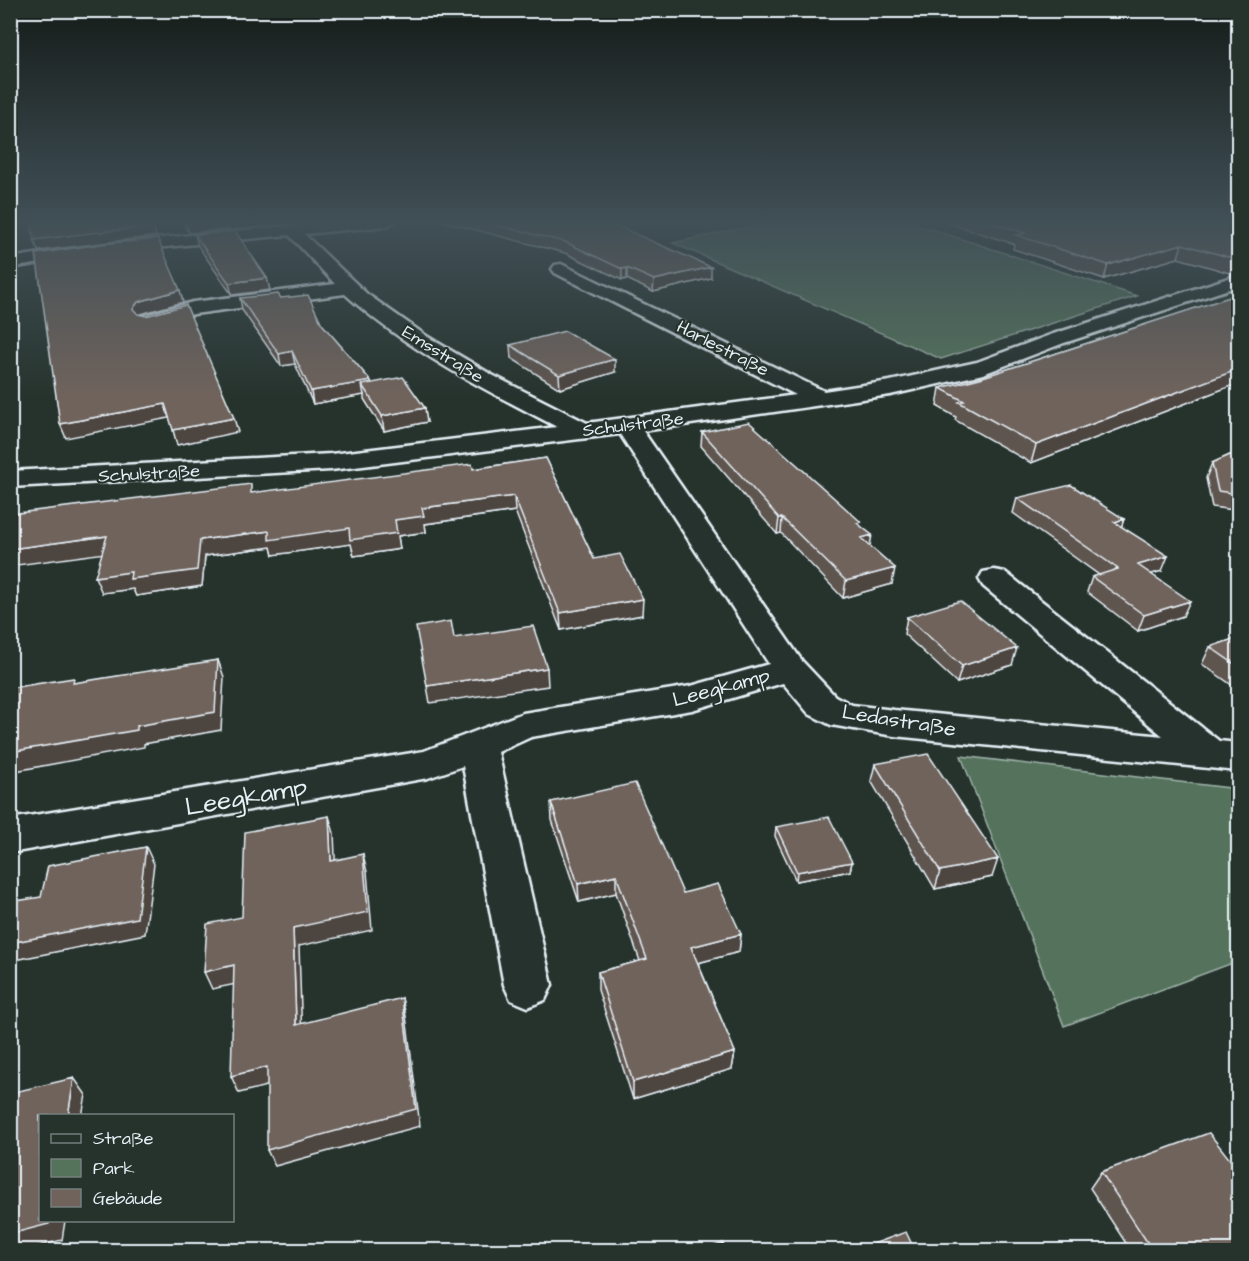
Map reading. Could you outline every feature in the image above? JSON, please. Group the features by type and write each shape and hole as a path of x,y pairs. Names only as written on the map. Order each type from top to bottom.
{"street":[{"name":"Emsstraße","path":"340,280 401,329 440,354 474,375 583,431"},
{"name":"Harlestraße","path":"583,280 819,397"},
{"name":"Schulstraße","path":"10,479 331,462 627,426 890,388 983,367 1068,335 1239,280"},
{"path":"149,320 192,309 348,288"},
{"name":"Ledastraße","path":"627,426 790,669 822,705 844,716 894,723 1223,755"},
{"name":"Ledastraße","path":"994,579 1223,755"},
{"name":"Leegkamp","path":"10,835 28,834 428,764 478,746 523,726 692,698 790,669"},
{"path":"478,746 528,985"}],"green space":[{"path":"758,280 1087,280 1137,296 941,359"},
{"path":"961,756 1238,789 1238,961 1064,1026"}],"building":[{"path":"40,280 176,280 180,290 138,302 133,309 138,314 146,316 186,305 234,418 173,430 165,404 60,424"},
{"path":"227,280 253,280 229,283"},
{"path":"278,294 281,298 308,295 322,324 371,381 311,391 292,351 279,354 240,298"},
{"path":"1239,294 1239,369 1036,445 959,402 964,401 940,388 980,378"},
{"path":"565,331 615,359 559,375 510,345"},
{"path":"403,377 425,408 382,416 362,385"},
{"path":"749,422 861,522 857,523 872,535 861,538 895,568 846,581 782,518 779,518 702,432"},
{"path":"1239,451 1239,494 1218,491 1212,463"},
{"path":"546,458 594,559 620,554 643,599 560,613 514,496 422,508 424,516 395,520 397,533 350,540 349,528 269,540 269,531 200,540 197,570 130,579 131,572 95,577 107,536 10,549 10,514 251,484 251,493 472,464 473,469"},
{"path":"1071,485 1124,519 1114,522 1168,556 1138,565 1190,601 1144,615 1092,577 1118,569 1017,498"},
{"path":"960,601 1017,648 962,666 907,617"},
{"path":"451,621 454,638 533,626 547,668 427,686 416,627"},
{"path":"1239,637 1239,667 1210,647"},
{"path":"218,660 215,712 137,726 137,730 10,752 10,688 74,678 73,683"},
{"path":"928,754 998,859 940,871 875,764"},
{"path":"635,783 683,893 718,884 741,934 691,947 735,1052 633,1082 598,972 647,959 616,875 578,884 551,802"},
{"path":"329,816 331,861 363,854 368,912 293,928 296,1025 402,998 416,1109 267,1150 267,1067 231,1076 234,965 204,972 207,924 242,917 245,832"},
{"path":"829,817 852,862 797,872 776,827"},
{"path":"146,847 137,918 10,943 10,902 41,897 48,866"},
{"path":"74,1078 68,1114 39,1114 39,1222 49,1222 49,1224 10,1234 10,1093"},
{"path":"1209,1133 1239,1171 1239,1251 1153,1251 1101,1172"},
{"path":"906,1232 915,1251 854,1251"},
{"path":"723,1243 725,1251 701,1251"}]}
